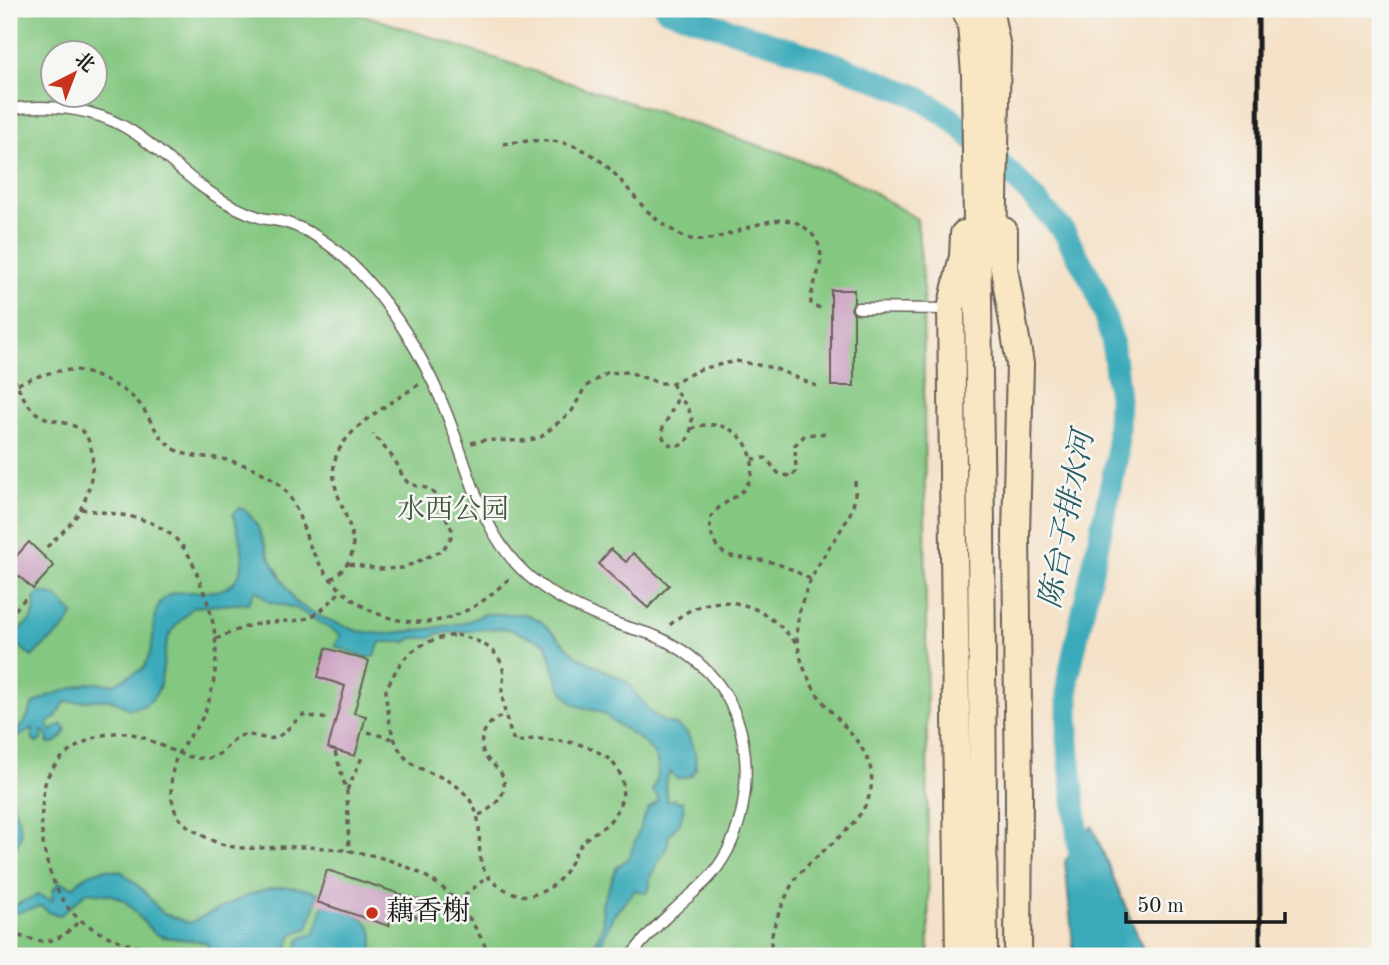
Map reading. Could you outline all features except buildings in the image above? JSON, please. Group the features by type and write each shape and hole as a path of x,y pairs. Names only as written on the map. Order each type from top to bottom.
{"street":[{"path":"965,9 971,24 985,44"},
{"path":"984,956 982,540 985,44 989,9"},
{"path":"959,956 951,309 963,256 985,224"},
{"path":"985,224 990,339 994,956"},
{"path":"985,224 1004,268 1020,364 1016,535 1018,956"}],"lane":[{"path":"9,109 58,107 85,110 107,118 131,131 191,179 240,211 264,219 286,222 325,242 385,302 409,337 430,376 491,529 521,569 559,598 610,622 676,645 703,665 721,686 740,729 746,757 745,798 741,817 732,841 713,874 671,912 631,956"},
{"path":"858,308 951,309"}],"path":[{"path":"503,144 537,140 567,142 591,154 612,170 646,212 691,239 713,238 782,219 797,223 809,231 816,241 822,264 810,295 811,305 824,309"},
{"path":"459,446 485,440 526,442 541,437 572,411 585,387 606,373 629,372 659,383 672,383 701,369 737,361 774,368 821,388"},
{"path":"9,369 32,410 47,420 68,424 82,432 93,452 93,468 81,509 44,550"},
{"path":"18,384 55,372 76,370 111,383 137,401 152,426 177,450 195,456 222,459 260,472 280,486 292,502 316,559 331,579 359,604 392,620 428,623 463,613 486,600 521,569"},
{"path":"331,579 349,564 354,549 353,535 338,496 335,474 335,462 341,447 364,423 430,376"},
{"path":"672,383 677,395 687,403 692,414 691,429 685,444 677,446 669,445 661,432 677,395"},
{"path":"691,429 700,425 731,429 746,442 752,459 749,479 745,486 738,495 721,504 710,519 714,541 727,555 778,564 812,580"},
{"path":"752,459 766,458 778,473 792,477 796,471 794,445 805,435 827,433"},
{"path":"349,564 380,569 403,568 443,550 451,537 452,530 435,494 426,488 409,484 402,477 396,460 373,434"},
{"path":"772,956 769,947 775,923 799,874 866,804 872,778 868,760 858,739 819,697 805,673 798,645 797,625 805,593 847,522 854,501 855,480"},
{"path":"81,509 139,518 158,525 176,537 189,556 211,608 216,639 215,663 205,712 179,752 173,775 172,798 177,816 206,838 225,847 242,850 293,847 349,852 375,857 419,872 442,887 457,902 475,926 490,956"},
{"path":"216,639 254,625 306,621 320,612 341,590"},
{"path":"9,628 15,610 28,595"},
{"path":"659,638 671,624 692,608 728,601 742,604 769,617 798,645"},
{"path":"9,634 14,639 9,653"},
{"path":"456,635 474,639 498,657 504,671 502,691 506,715 514,741 522,742 532,738 592,747 614,762 622,776 624,790 612,819 587,837 555,885 542,892 519,895 487,877 482,867 480,852 479,815 468,796 453,781 429,772 404,756 390,727 386,691 396,669 421,644 435,638 456,635"},
{"path":"178,956 113,938 80,920 72,912 55,887 44,845 41,818 47,778 71,751 107,733 128,733 179,752 215,757 239,737 278,737 303,715 329,719"},
{"path":"479,815 497,803 503,786 503,776 484,755 484,734 491,722 506,715"},
{"path":"368,732 396,740"},
{"path":"335,752 346,792 349,852"},
{"path":"346,792 363,755"},
{"path":"457,902 487,877"},
{"path":"9,933 45,943 59,938 80,920"}],"green space":[{"name":"水西公园","path":"9,9 346,9 782,153 858,183 917,219 923,281 929,956 9,956"}],"water":[{"path":"239,508 247,511 258,527 269,556 295,602 321,617 357,631 384,634 464,623 484,614 526,614 541,621 577,656 627,682 649,711 687,733 695,753 696,768 691,776 677,779 670,772 665,782 667,801 682,801 684,808 679,824 669,835 667,847 650,877 647,893 635,890 613,916 596,956 591,956 603,925 602,904 617,867 629,858 644,817 649,808 658,801 652,790 658,765 655,756 640,740 598,711 579,706 566,696 558,682 546,643 508,629 437,634 429,638 412,638 407,642 380,642 375,656 368,658 335,646 341,635 295,608 269,602 256,590 248,603 193,607 169,636 158,689 154,698 146,704 131,708 109,700 65,702 56,717 47,724 52,731 61,724 66,729 60,739 48,743 46,733 42,731 42,740 36,743 32,737 33,728 14,739 9,747 9,737 25,722 33,704 48,696 88,683 114,684 144,668 152,645 156,610 166,597 179,592 218,591 234,581 242,564 243,554 233,514"},
{"path":"40,592 56,596 73,613 66,626 32,657 17,644 9,647 9,630 16,632 32,619 35,611 34,599"},
{"path":"9,766 11,796 21,834 9,856"},
{"path":"1092,826 1146,956 1074,956 1065,861"},
{"path":"105,869 122,872 142,889 162,913 189,923 267,889 300,888 319,893 308,928 292,934 285,956 213,956 206,942 163,937 154,933 125,901 112,895 87,892 61,915 50,913 41,906 9,915 9,908 37,895 53,900 52,892 59,882 74,887 84,877"},
{"path":"324,904 356,915 369,925 373,943 371,956 295,955 300,939 315,933"}],"waterway":[{"name":"陈台子排水河","path":"666,9 836,64 916,96 952,119 1016,179 1063,230 1095,287 1112,339 1119,398 1117,458 1068,679 1068,744 1079,849 1087,873"}],"railway":[{"path":"1258,9 1260,956"}],"place":[{"name":"藕香榭","path":"372,913"}]}
